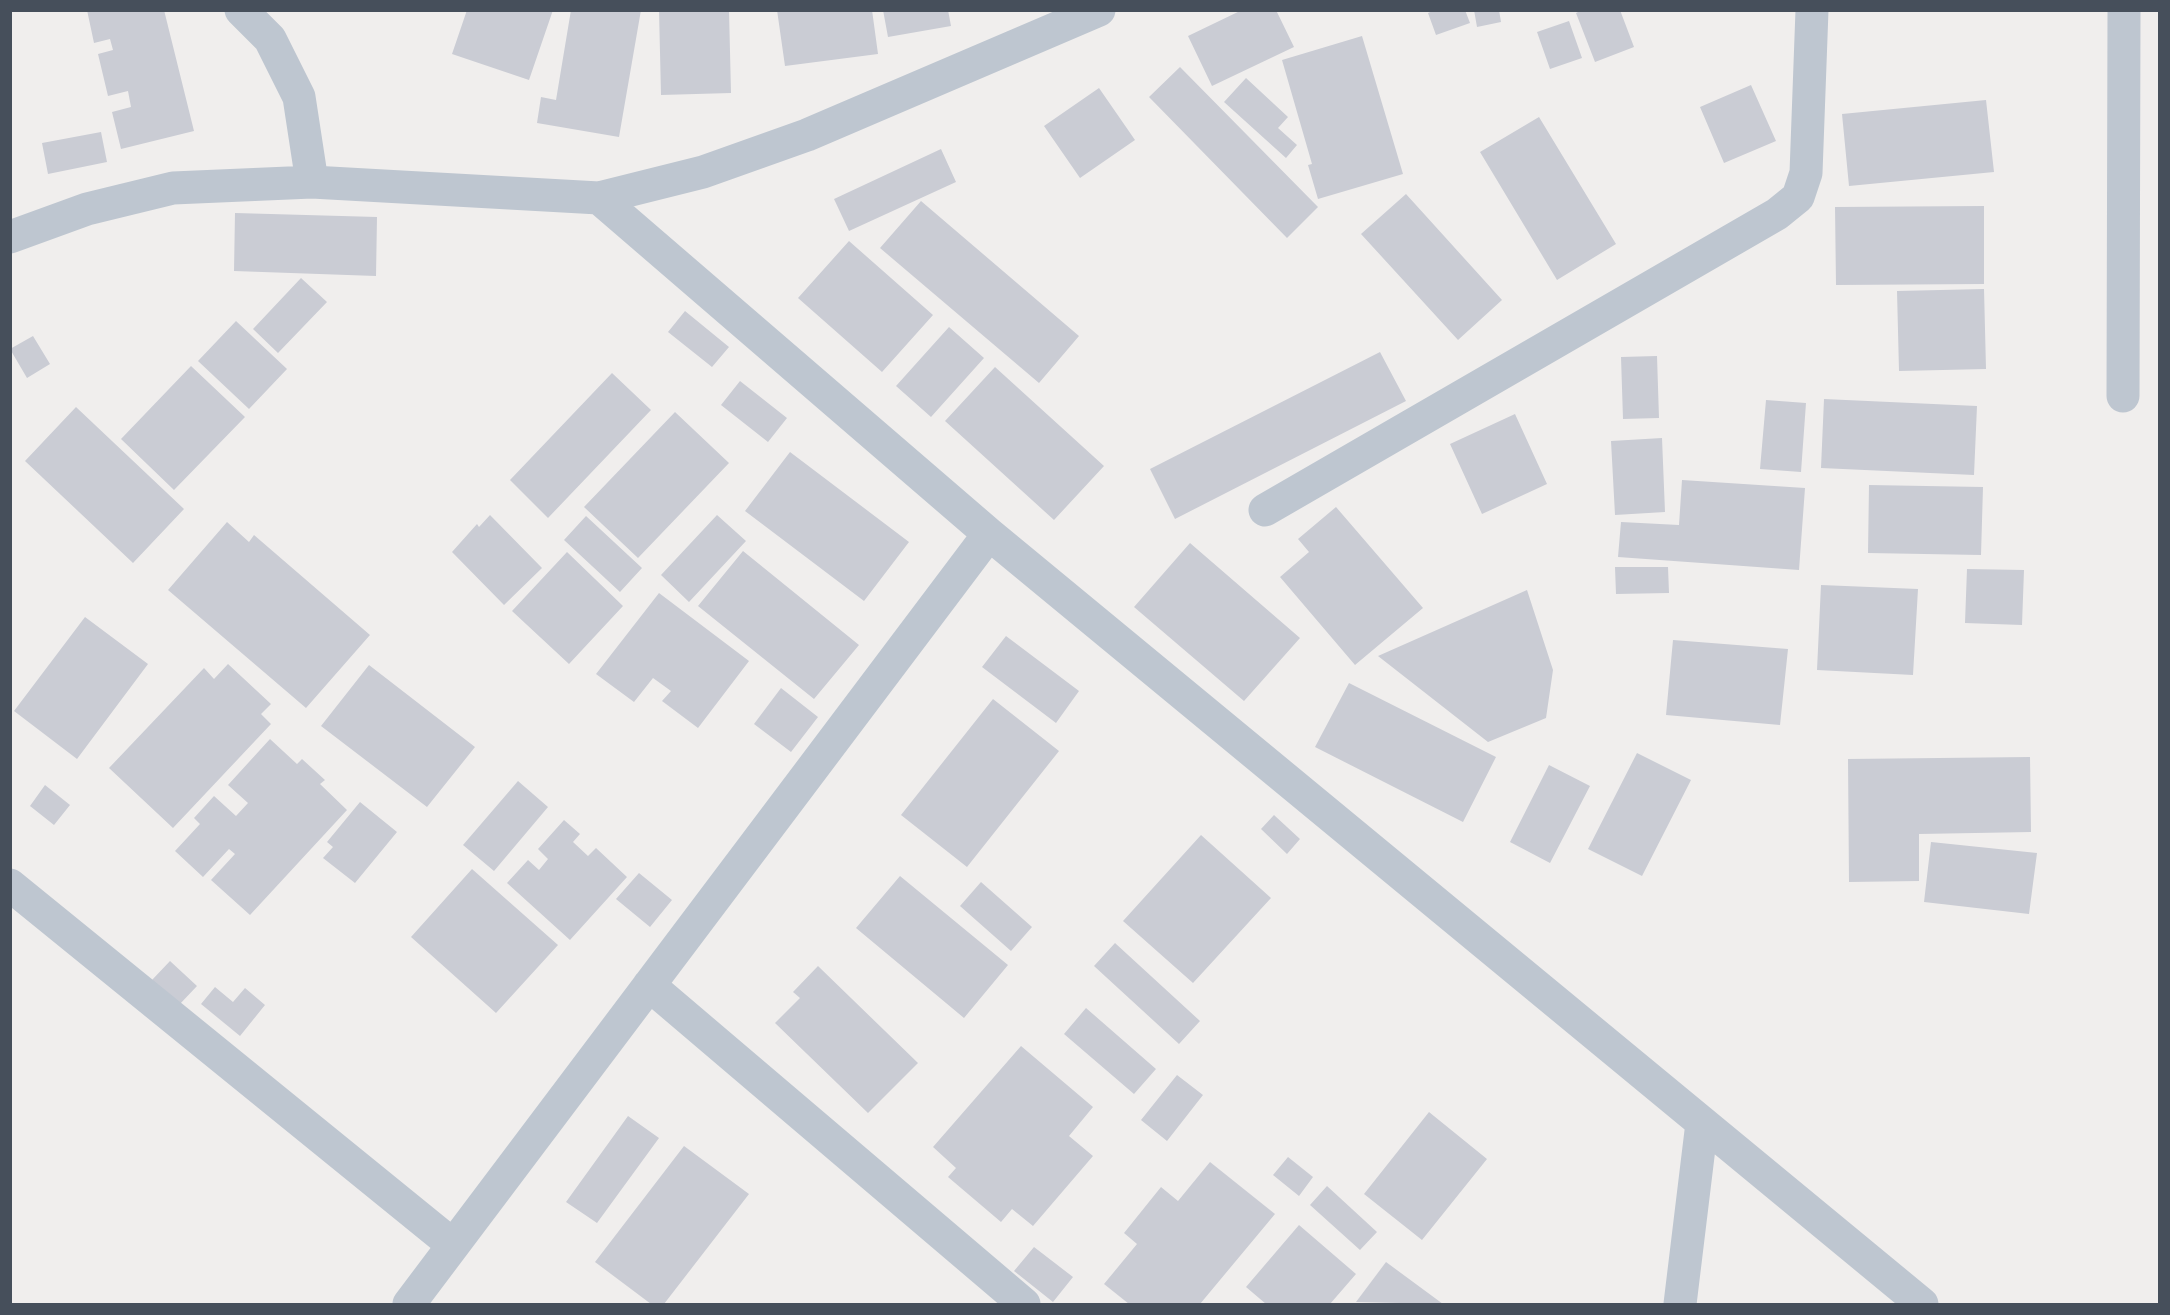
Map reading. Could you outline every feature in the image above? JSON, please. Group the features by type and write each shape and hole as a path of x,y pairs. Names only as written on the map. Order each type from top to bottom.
{"street":[{"path":"242,10 270,39 299,97 312,182"},
{"path":"10,237 87,208 173,188 312,182 599,198 704,172 807,135 1099,10"},
{"path":"1265,510 1767,220 1798,197 1806,173 1812,10"},
{"path":"2123,396 2124,10"},
{"path":"599,198 989,534 1922,1305"},
{"path":"409,1305 989,534"},
{"path":"10,885 453,1245"},
{"path":"649,985 1024,1305"},
{"path":"1680,1305 1702,1124"}],"building":[{"path":"87,10 164,10 194,131 121,149 112,112 131,107 128,91 108,96 98,54 113,50 110,39 94,43"},
{"path":"467,10 553,10 529,80 452,54"},
{"path":"571,10 641,10 619,137 537,123 541,97 556,100"},
{"path":"659,10 729,10 731,93 661,95"},
{"path":"777,10 872,10 878,54 785,66"},
{"path":"883,10 948,10 951,26 888,37"},
{"path":"1242,10 1276,10 1294,47 1212,86 1188,36"},
{"path":"1435,10 1465,10 1470,23 1436,35 1428,13"},
{"path":"1474,10 1499,10 1501,22 1477,27"},
{"path":"1582,10 1620,10 1634,47 1595,62 1576,13"},
{"path":"1569,21 1582,58 1550,69 1537,32"},
{"path":"1362,36 1403,174 1318,199 1308,165 1312,164 1282,60"},
{"path":"1180,67 1318,207 1287,238 1149,97"},
{"path":"1246,78 1288,117 1278,128 1297,145 1286,158 1224,102"},
{"path":"1751,85 1776,141 1724,163 1700,107"},
{"path":"1099,88 1135,140 1080,178 1044,126"},
{"path":"1986,100 1994,172 1849,186 1842,114"},
{"path":"1539,117 1616,244 1557,280 1480,152"},
{"path":"101,132 107,162 48,174 42,143"},
{"path":"941,149 956,182 849,231 834,199"},
{"path":"1406,194 1502,300 1458,340 1361,234"},
{"path":"921,201 1079,336 1039,383 880,248"},
{"path":"1984,206 1984,284 1836,285 1835,207"},
{"path":"235,213 377,217 376,276 234,271"},
{"path":"849,241 933,315 882,372 798,298"},
{"path":"301,278 327,302 278,353 253,329"},
{"path":"1984,289 1986,369 1899,371 1897,291"},
{"path":"685,311 729,347 712,367 668,332"},
{"path":"236,321 287,369 249,409 198,361"},
{"path":"949,327 984,358 931,417 896,386"},
{"path":"33,336 50,364 27,378 10,349"},
{"path":"1380,352 1406,401 1175,519 1150,469"},
{"path":"1657,356 1659,418 1623,419 1621,357"},
{"path":"191,366 245,417 174,490 121,439"},
{"path":"995,367 1104,466 1054,520 945,421"},
{"path":"612,373 651,410 548,518 510,480"},
{"path":"740,381 787,418 768,442 721,405"},
{"path":"1824,399 1977,406 1974,475 1821,468"},
{"path":"1766,400 1806,403 1801,472 1760,469"},
{"path":"76,407 184,509 133,563 25,461"},
{"path":"675,412 729,463 638,558 584,507"},
{"path":"1515,414 1547,484 1482,514 1450,444"},
{"path":"1662,438 1665,512 1615,515 1611,441"},
{"path":"790,452 909,542 864,601 745,511"},
{"path":"1682,480 1805,488 1799,570 1618,557 1621,522 1679,525"},
{"path":"1869,485 1983,487 1981,555 1868,553"},
{"path":"1336,507 1423,608 1355,665 1280,577 1309,552 1298,539"},
{"path":"490,515 542,568 504,605 452,552 477,524 479,527"},
{"path":"717,515 746,541 689,602 661,575"},
{"path":"586,516 642,568 620,592 564,540"},
{"path":"227,522 249,542 254,535 370,635 306,708 168,590"},
{"path":"1190,543 1300,638 1244,701 1134,607"},
{"path":"743,551 859,645 814,699 698,606"},
{"path":"567,552 623,606 569,664 512,611"},
{"path":"1615,567 1668,567 1669,593 1616,594"},
{"path":"1967,569 2024,570 2022,625 1965,623"},
{"path":"1821,585 1918,589 1913,675 1817,670"},
{"path":"1527,590 1553,670 1546,718 1488,742 1378,656"},
{"path":"659,593 749,661 698,728 662,701 671,691 653,678 634,702 596,674"},
{"path":"85,617 148,664 77,759 14,711"},
{"path":"1006,636 1079,691 1056,723 982,667"},
{"path":"1673,640 1788,649 1780,725 1666,715"},
{"path":"228,664 271,704 261,714 271,724 173,828 109,768 204,668 214,679"},
{"path":"369,665 475,747 427,807 321,726"},
{"path":"1349,683 1496,757 1463,822 1315,747"},
{"path":"781,688 818,717 791,752 754,724"},
{"path":"993,699 1059,751 967,867 901,815"},
{"path":"270,739 297,764 302,759 325,780 320,784 347,810 250,915 211,880 235,854 229,849 203,877 175,851 200,824 194,818 214,796 236,816 248,803 228,785"},
{"path":"1637,753 1691,780 1642,876 1588,849"},
{"path":"2030,757 2031,832 1919,834 1919,881 1849,882 1848,759"},
{"path":"1549,765 1590,786 1550,863 1510,842"},
{"path":"518,781 548,807 494,871 463,845"},
{"path":"45,785 70,805 54,825 30,806"},
{"path":"360,802 397,832 355,883 323,858 333,847 327,842"},
{"path":"1274,815 1300,839 1287,854 1261,829"},
{"path":"564,820 580,834 573,842 588,856 596,848 627,877 570,940 507,883 528,860 539,870 548,859 538,849"},
{"path":"1201,835 1271,898 1193,983 1123,921"},
{"path":"1931,842 2037,853 2029,914 1924,902"},
{"path":"472,869 558,945 496,1013 411,937"},
{"path":"639,873 672,900 650,927 616,899"},
{"path":"900,876 1008,965 964,1018 856,928"},
{"path":"981,882 1032,927 1011,951 960,906"},
{"path":"1115,943 1200,1021 1179,1044 1094,966"},
{"path":"170,961 197,986 179,1005 152,980"},
{"path":"818,966 918,1063 868,1113 775,1023 800,998 793,992"},
{"path":"215,987 233,1002 245,988 265,1005 240,1036 201,1004"},
{"path":"1086,1008 1156,1069 1134,1094 1064,1034"},
{"path":"1021,1046 1093,1107 1069,1136 1093,1156 1033,1226 1012,1209 1001,1222 948,1177 956,1168 933,1147"},
{"path":"1177,1075 1203,1095 1167,1141 1141,1120"},
{"path":"1429,1112 1487,1159 1422,1240 1364,1194"},
{"path":"628,1116 659,1138 597,1223 566,1202"},
{"path":"684,1146 749,1194 664,1304 651,1304 595,1262"},
{"path":"1288,1157 1313,1177 1299,1196 1273,1175"},
{"path":"1210,1162 1275,1214 1200,1304 1129,1304 1104,1284 1137,1244 1124,1233 1161,1187 1178,1201"},
{"path":"1327,1186 1377,1232 1360,1250 1310,1205"},
{"path":"1299,1225 1356,1274 1330,1304 1266,1304 1246,1287"},
{"path":"1034,1247 1073,1277 1053,1302 1014,1271"},
{"path":"1386,1262 1443,1304 1356,1302"}]}
